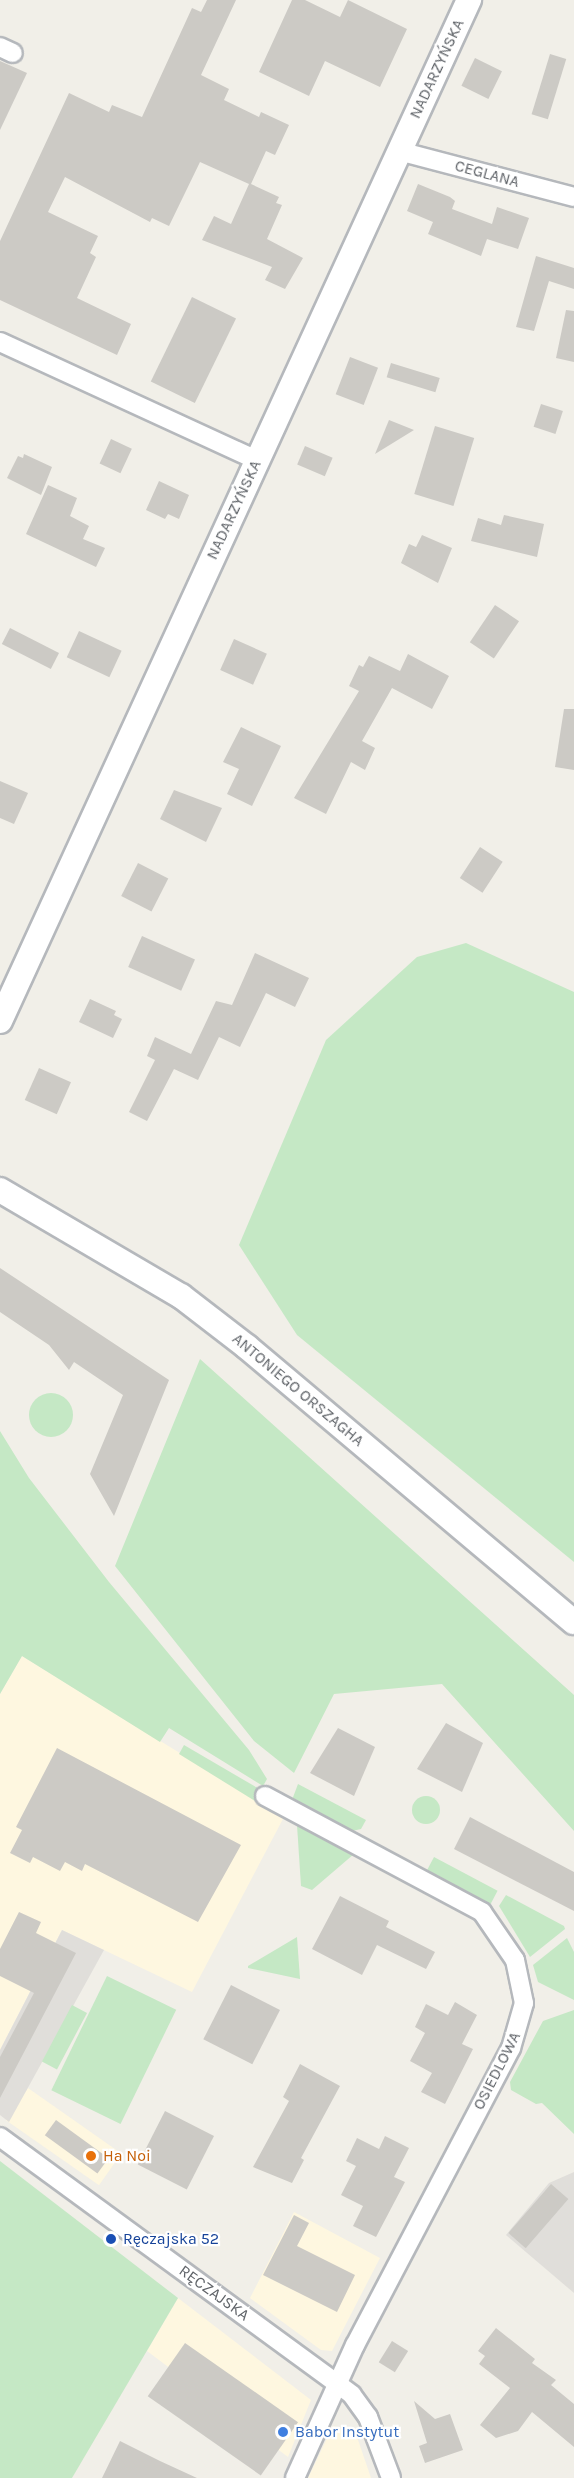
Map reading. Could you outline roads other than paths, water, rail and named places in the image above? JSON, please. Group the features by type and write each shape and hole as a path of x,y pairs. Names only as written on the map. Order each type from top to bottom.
{"main road":[{"name":"NADARZYŃSKA","path":"0,1021 469,0"},
{"name":"ANTONIEGO ORSZAGHA","path":"0,1190 181,1296 247,1347 574,1622"}],"street":[{"name":"CEGLANA","path":"399,151 574,197"},
{"path":"0,342 257,460"},
{"name":"OSIEDLOWA","path":"265,1796 482,1912 515,1960 524,1991 520,2025 511,2048 355,2345 295,2478"},
{"name":"RĘCZAJSKA","path":"0,2137 339,2384 369,2417 391,2478"}],"place":[{"name":"Ha Noi","path":"91,2156"},
{"name":"Ręczajska 52","path":"111,2239"},
{"name":"Babor Instytut","path":"283,2432"}]}
